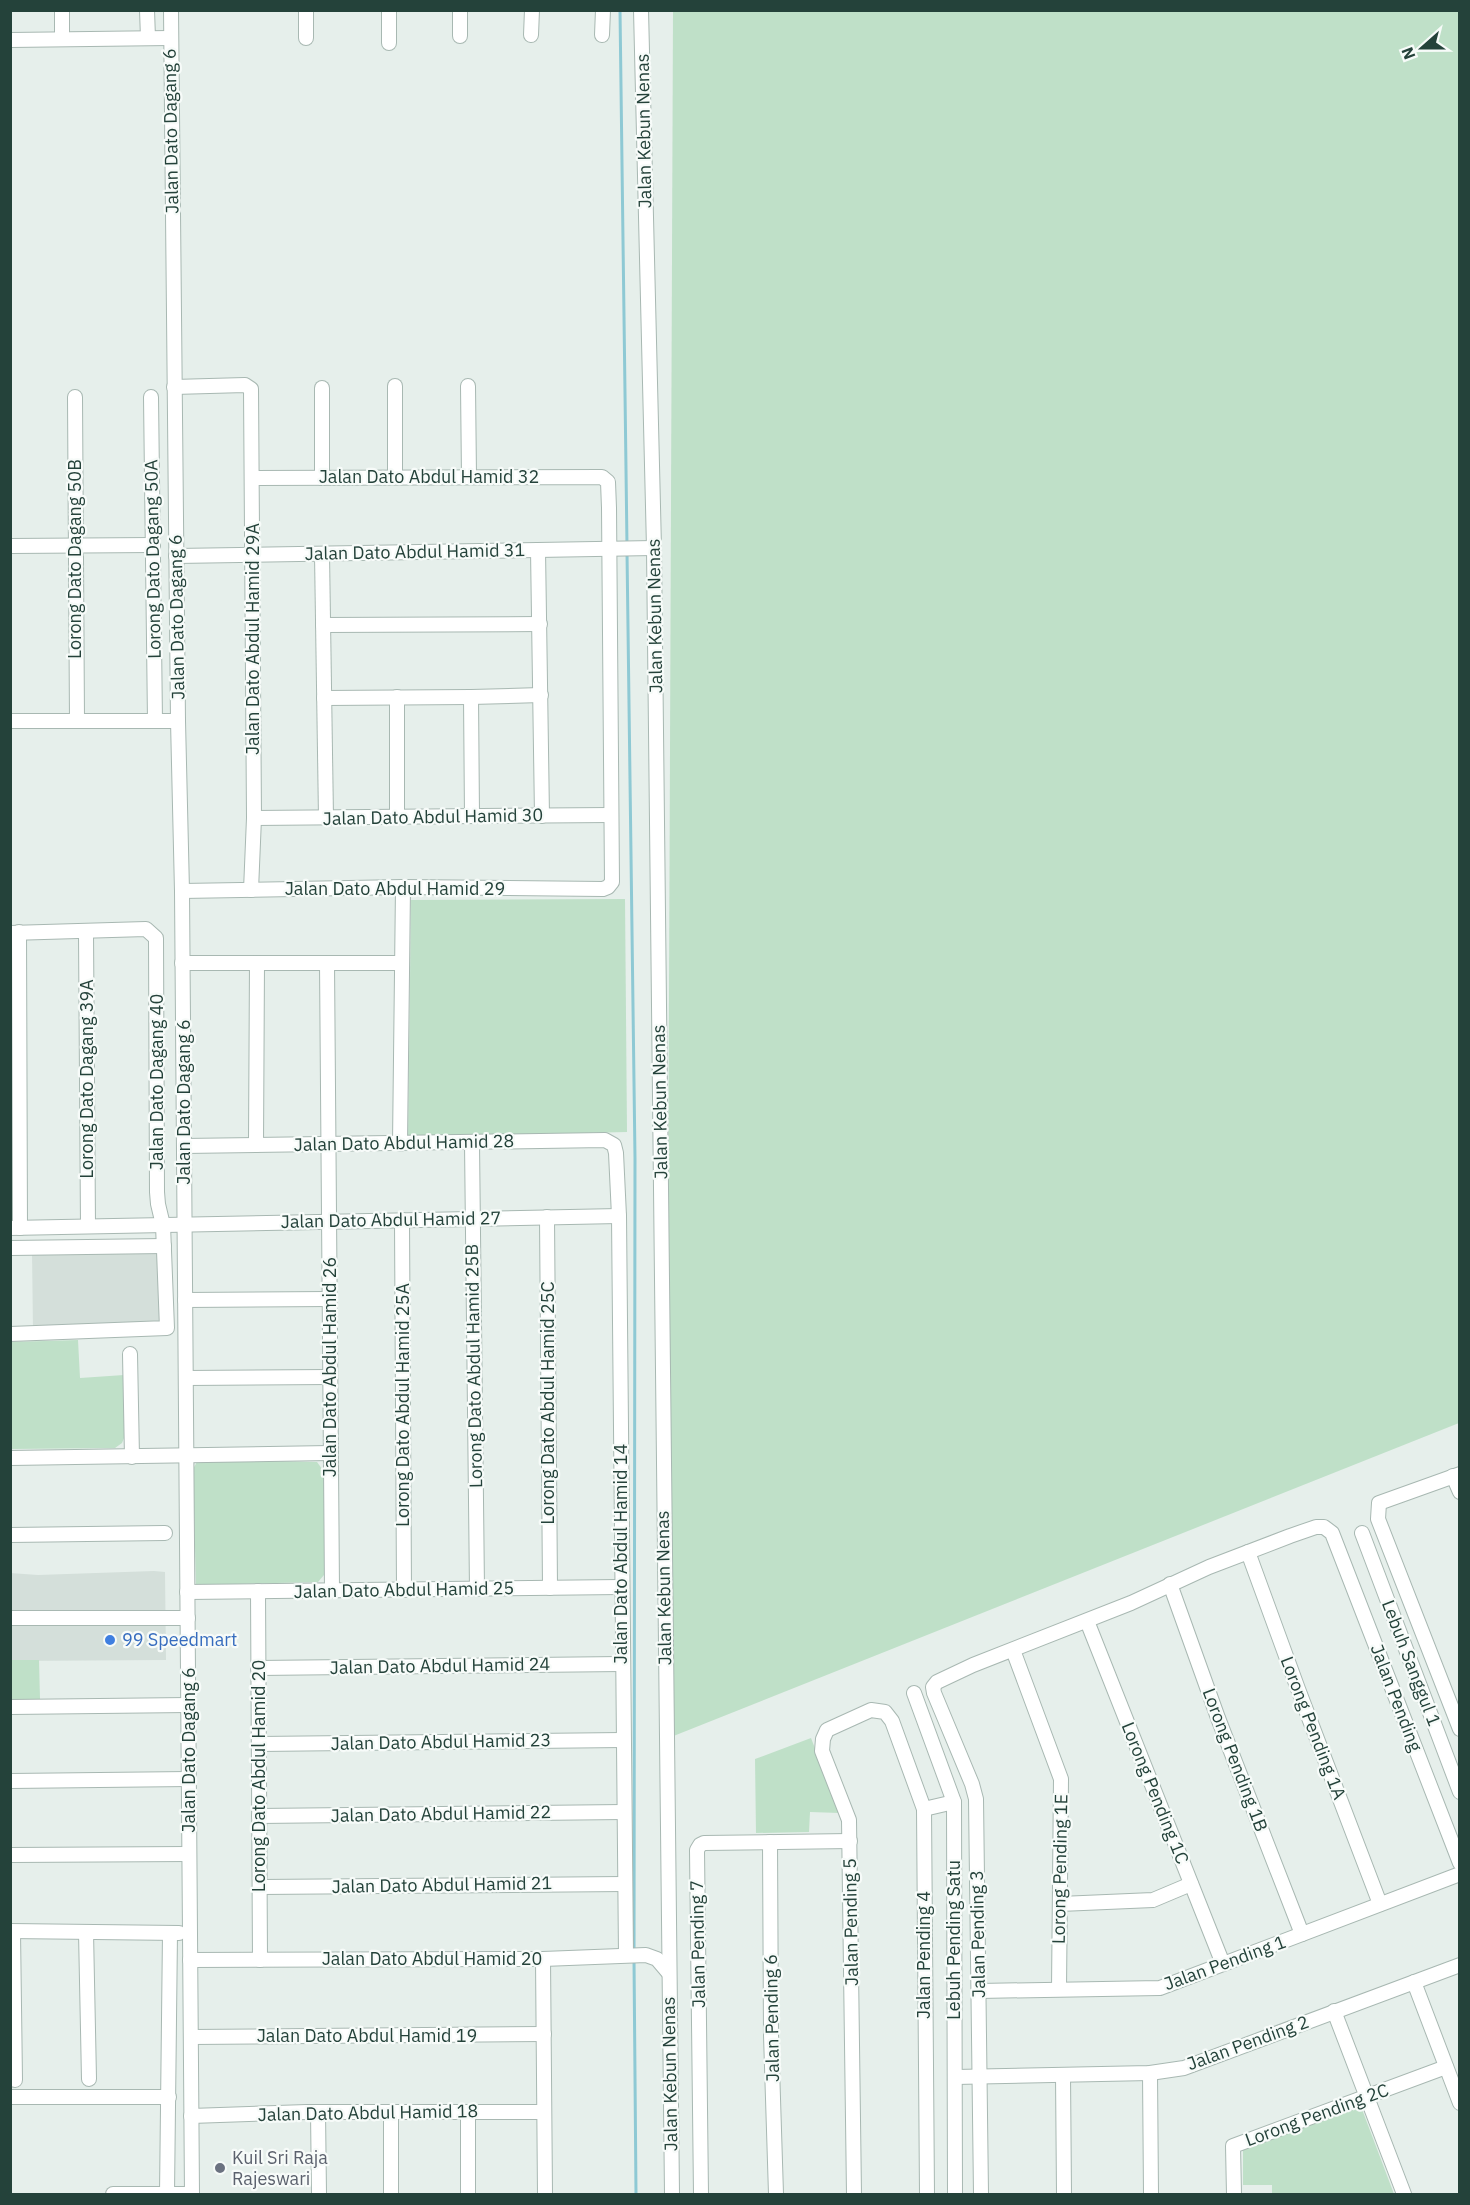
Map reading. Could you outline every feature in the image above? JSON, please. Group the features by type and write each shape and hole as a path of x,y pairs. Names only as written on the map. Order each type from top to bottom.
{"street":[{"path":"62,10 62,39"},
{"path":"147,10 148,38"},
{"name":"Jalan Dato Dagang 6","path":"171,10 178,721 183,963 192,2194"},
{"path":"306,10 306,38"},
{"path":"388,43 389,10"},
{"path":"460,10 460,36"},
{"path":"531,35 532,10"},
{"path":"603,10 603,35"},
{"name":"Jalan Kebun Nenas","path":"641,10 654,548 672,2194"},
{"path":"10,39 170,38"},
{"name":"Jalan Dato Abdul Hamid 29A","path":"174,387 245,385 251,389 254,818 251,890"},
{"path":"395,386 395,477"},
{"path":"468,386 469,477"},
{"path":"322,388 322,478"},
{"name":"Lorong Dato Dagang 50B","path":"75,397 74,546 77,721"},
{"name":"Lorong Dato Dagang 50A","path":"151,397 154,721"},
{"name":"Jalan Dato Abdul Hamid 32","path":"252,478 602,477 608,482 609,549"},
{"path":"10,546 153,545"},
{"name":"Jalan Dato Abdul Hamid 31","path":"176,556 654,548"},
{"path":"609,549 611,815"},
{"path":"538,550 542,816"},
{"path":"322,554 326,818"},
{"path":"323,625 540,624"},
{"path":"324,698 541,694"},
{"path":"471,697 472,816"},
{"path":"397,698 397,817"},
{"path":"10,721 178,721"},
{"name":"Jalan Dato Abdul Hamid 30","path":"254,818 611,815"},
{"name":"Jalan Dato Abdul Hamid 29","path":"182,891 403,887 603,889 609,887 612,882 611,815"},
{"path":"400,1144 403,887"},
{"name":"Jalan Dato Dagang 40","path":"10,1334 167,1328 163,1225 157,1192 156,939 146,929 86,932"},
{"path":"15,1228 15,932 86,932"},
{"name":"Lorong Dato Dagang 39A","path":"86,932 88,1226"},
{"path":"183,963 402,963"},
{"path":"256,1145 257,963"},
{"name":"Jalan Dato Abdul Hamid 26","path":"327,963 332,1590"},
{"name":"Jalan Dato Abdul Hamid 28","path":"184,1146 605,1140 614,1145 616,1153"},
{"name":"Lorong Dato Abdul Hamid 25B","path":"472,1143 477,1589"},
{"name":"Jalan Dato Abdul Hamid 14","path":"616,1153 619,1216 626,1955"},
{"name":"Jalan Dato Abdul Hamid 27","path":"15,1228 619,1216"},
{"name":"Lorong Dato Abdul Hamid 25C","path":"548,1217 549,1588"},
{"name":"Lorong Dato Abdul Hamid 25A","path":"402,1220 404,1590"},
{"path":"10,1248 164,1246"},
{"path":"185,1300 329,1299"},
{"path":"130,1354 132,1457"},
{"path":"186,1378 330,1377"},
{"path":"10,1458 330,1453"},
{"path":"1460,1492 1456,1475 1379,1503 1378,1520 1460,1729"},
{"name":"Jalan Pending","path":"1248,1552 1316,1527 1324,1527 1332,1533 1460,1863"},
{"path":"10,1534 165,1533"},
{"name":"Lebuh Sanggul 1","path":"1362,1533 1460,1792"},
{"path":"1013,1650 1248,1552"},
{"name":"Lorong Pending 1A","path":"1248,1552 1380,1904"},
{"name":"Lorong Pending 1B","path":"1170,1584 1218,1718 1302,1934"},
{"name":"Jalan Dato Abdul Hamid 25","path":"187,1592 621,1587"},
{"name":"Lorong Dato Abdul Hamid 20","path":"258,1591 260,1960"},
{"path":"10,1618 188,1618"},
{"name":"Lorong Pending 1C","path":"1087,1621 1223,1964"},
{"name":"Jalan Pending 3","path":"981,2194 976,1799 933,1687 937,1682 1013,1650"},
{"name":"Lorong Pending 1E","path":"1013,1650 1061,1779 1059,1989"},
{"name":"Jalan Dato Abdul Hamid 24","path":"258,1668 622,1664"},
{"name":"Lebuh Pending Satu","path":"914,1693 954,1802 956,2194"},
{"path":"10,1707 188,1705"},
{"name":"Jalan Pending 5","path":"854,2194 849,1820 824,1758 823,1739 827,1730 871,1710 885,1712 892,1721"},
{"name":"Jalan Pending 4","path":"892,1721 924,1809 927,2194"},
{"name":"Jalan Dato Abdul Hamid 23","path":"259,1744 623,1740"},
{"path":"10,1781 189,1779"},
{"path":"924,1809 954,1802"},
{"name":"Jalan Dato Abdul Hamid 22","path":"259,1816 624,1812"},
{"name":"Jalan Pending 7","path":"701,2194 697,1850 704,1843 850,1841"},
{"name":"Jalan Pending 6","path":"770,1842 771,2035 776,2194"},
{"path":"10,1855 189,1854"},
{"name":"Jalan Pending 1","path":"979,1991 1160,1988 1460,1874"},
{"name":"Jalan Dato Abdul Hamid 21","path":"260,1887 625,1884"},
{"path":"1060,1904 1153,1900 1191,1884"},
{"path":"15,2080 12,1932 190,1933"},
{"path":"86,1932 89,2079"},
{"path":"167,2194 170,1933"},
{"name":"Jalan Dato Abdul Hamid 20","path":"190,1960 543,1959 626,1955 653,1957 668,1972"},
{"path":"543,1959 545,2194"},
{"name":"Jalan Pending 2","path":"955,2077 1150,2073 1184,2068 1460,1965"},
{"path":"1414,1982 1460,2103"},
{"path":"1334,2011 1404,2194"},
{"name":"Jalan Dato Abdul Hamid 19","path":"191,2037 544,2034"},
{"name":"Lorong Pending 2C","path":"1234,2194 1233,2146 1446,2067"},
{"path":"1150,2073 1151,2194"},
{"path":"1063,2075 1064,2194"},
{"path":"10,2097 169,2097"},
{"path":"318,2112 319,2194"},
{"name":"Jalan Dato Abdul Hamid 18","path":"191,2116 318,2112 544,2112"},
{"path":"391,2194 392,2112"},
{"path":"468,2112 468,2194"},
{"path":"113,2194 192,2194"}],"shaded area":[{"path":"161,1249 163,1326 33,1330 32,1251"},
{"path":"165,1572 166,1660 11,1661 10,1573 38,1575"}],"green space":[{"path":"673,11 1459,11 1459,1423 666,1739"},
{"path":"625,899 627,1132 408,1137 411,900"},
{"path":"78,1340 80,1378 124,1375 126,1433 122,1443 115,1448 11,1449 10,1342"},
{"path":"198,1460 317,1462 325,1473 324,1575 318,1582 196,1585 193,1469"},
{"path":"10,1660 39,1660 40,1699 11,1699"},
{"path":"811,1738 840,1813 810,1812 809,1832 756,1833 755,1759"},
{"path":"1360,2104 1394,2194 1272,2194 1272,2185 1243,2185 1243,2148"}],"waterway":[{"path":"620,10 627,546"},
{"path":"627,552 635,1158 634,1953"},
{"path":"634,1959 636,2194"}],"place":[{"name":"99 Speedmart","path":"110,1640"},
{"name":"Kuil Sri Raja Rajeswari","path":"220,2168"}]}
